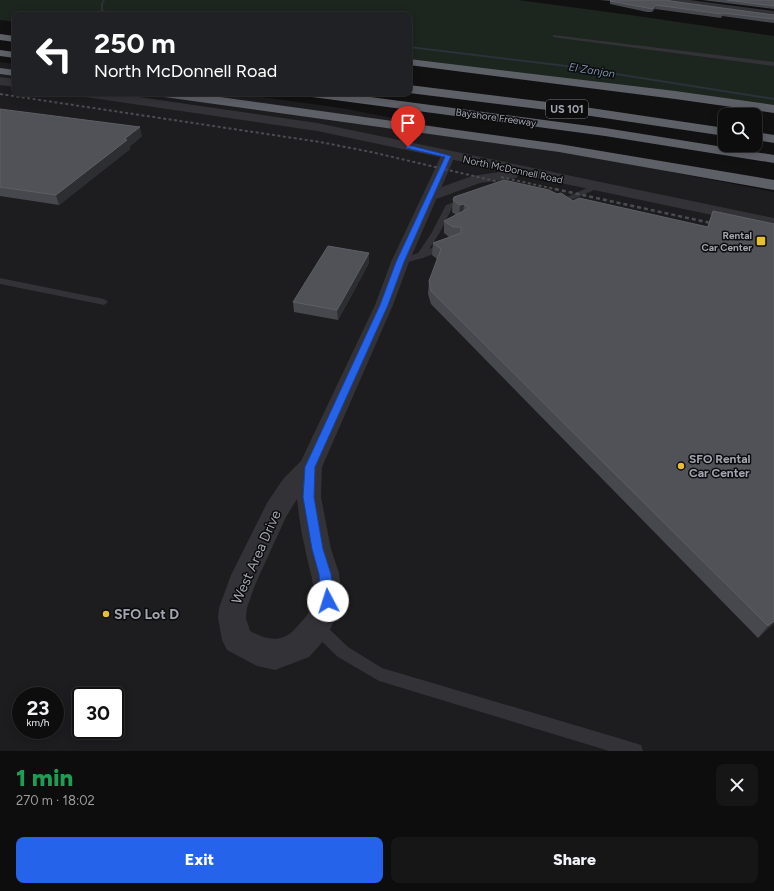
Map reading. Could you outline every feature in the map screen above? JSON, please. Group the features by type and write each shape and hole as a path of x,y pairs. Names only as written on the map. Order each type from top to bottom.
{"highway":[{"path":"0,37 12,38"},
{"path":"0,53 12,55"},
{"path":"412,62 497,72 774,109"},
{"path":"412,69 718,113"},
{"path":"0,71 12,73"},
{"path":"497,72 774,114"},
{"path":"412,78 449,82"},
{"name":"Bayshore Freeway","path":"412,89 564,108 718,131"},
{"path":"185,96 558,148 774,185"},
{"path":"230,96 774,198"},
{"name":"Bayshore Freeway","path":"335,96 636,136 774,159"},
{"path":"493,117 774,170"},
{"path":"762,119 774,121"},
{"path":"762,137 774,139"},
{"path":"489,139 774,190"}],"street":[{"path":"670,0 774,14"},
{"path":"0,81 12,83"},
{"name":"North McDonnell Road","path":"106,96 318,127 448,156 774,223"},
{"name":"West Area Drive","path":"310,467 309,497 318,549 325,574 328,601 317,627 298,647 275,655 257,651 237,640 232,618 233,608 241,584 276,511 292,486 310,467 384,305 400,262 448,156"},
{"path":"431,196 477,179 532,173"}],"lane":[{"path":"555,36 774,64"},
{"path":"554,201 598,186"},
{"path":"420,256 435,234 448,207 469,200"},
{"path":"435,234 452,223"},
{"path":"400,262 456,242"},
{"path":"0,282 104,302"},
{"path":"317,627 343,652 379,674 636,751"}],"shaded area":[{"path":"0,0 518,0 774,36 774,112 762,110 762,108 745,108 412,61 412,12 12,12 12,22 0,20"},
{"path":"0,62 12,64 12,96 255,96 341,108 774,192 774,751 0,751"}],"building":[{"path":"669,0 774,15 774,19 656,5 653,9 610,1"},
{"path":"727,0 774,0 774,6"},
{"path":"0,109 140,127 124,139 127,140 56,195 0,187"},
{"name":"SFO Rental Car Center","path":"504,180 549,190 557,194 561,193 573,201 579,198 708,227 713,211 774,224 774,621 768,626 431,291 429,281 441,249 433,243 461,233 461,227 453,227 444,221 469,208 464,204 460,205 453,200 454,197"},
{"path":"328,246 369,253 337,310 293,302"}],"waterway":[{"name":"El Zanjon","path":"104,0 102,10 107,12"},
{"name":"El Zanjon","path":"412,47 566,66 774,99"}],"railway":[{"path":"0,94 12,96"},
{"path":"13,96 320,142 371,152 508,184"},
{"path":"501,177 559,190"},
{"path":"555,189 720,225"}],"place":[{"name":"Rental Car Center","path":"761,241"},
{"name":"SFO Rental Car Center","path":"681,466"},
{"name":"SFO Lot D","path":"106,614"}],"route":[{"path":"328,601 325,574 318,549 309,497 310,467 384,305 400,262 448,156 408,147"}]}
